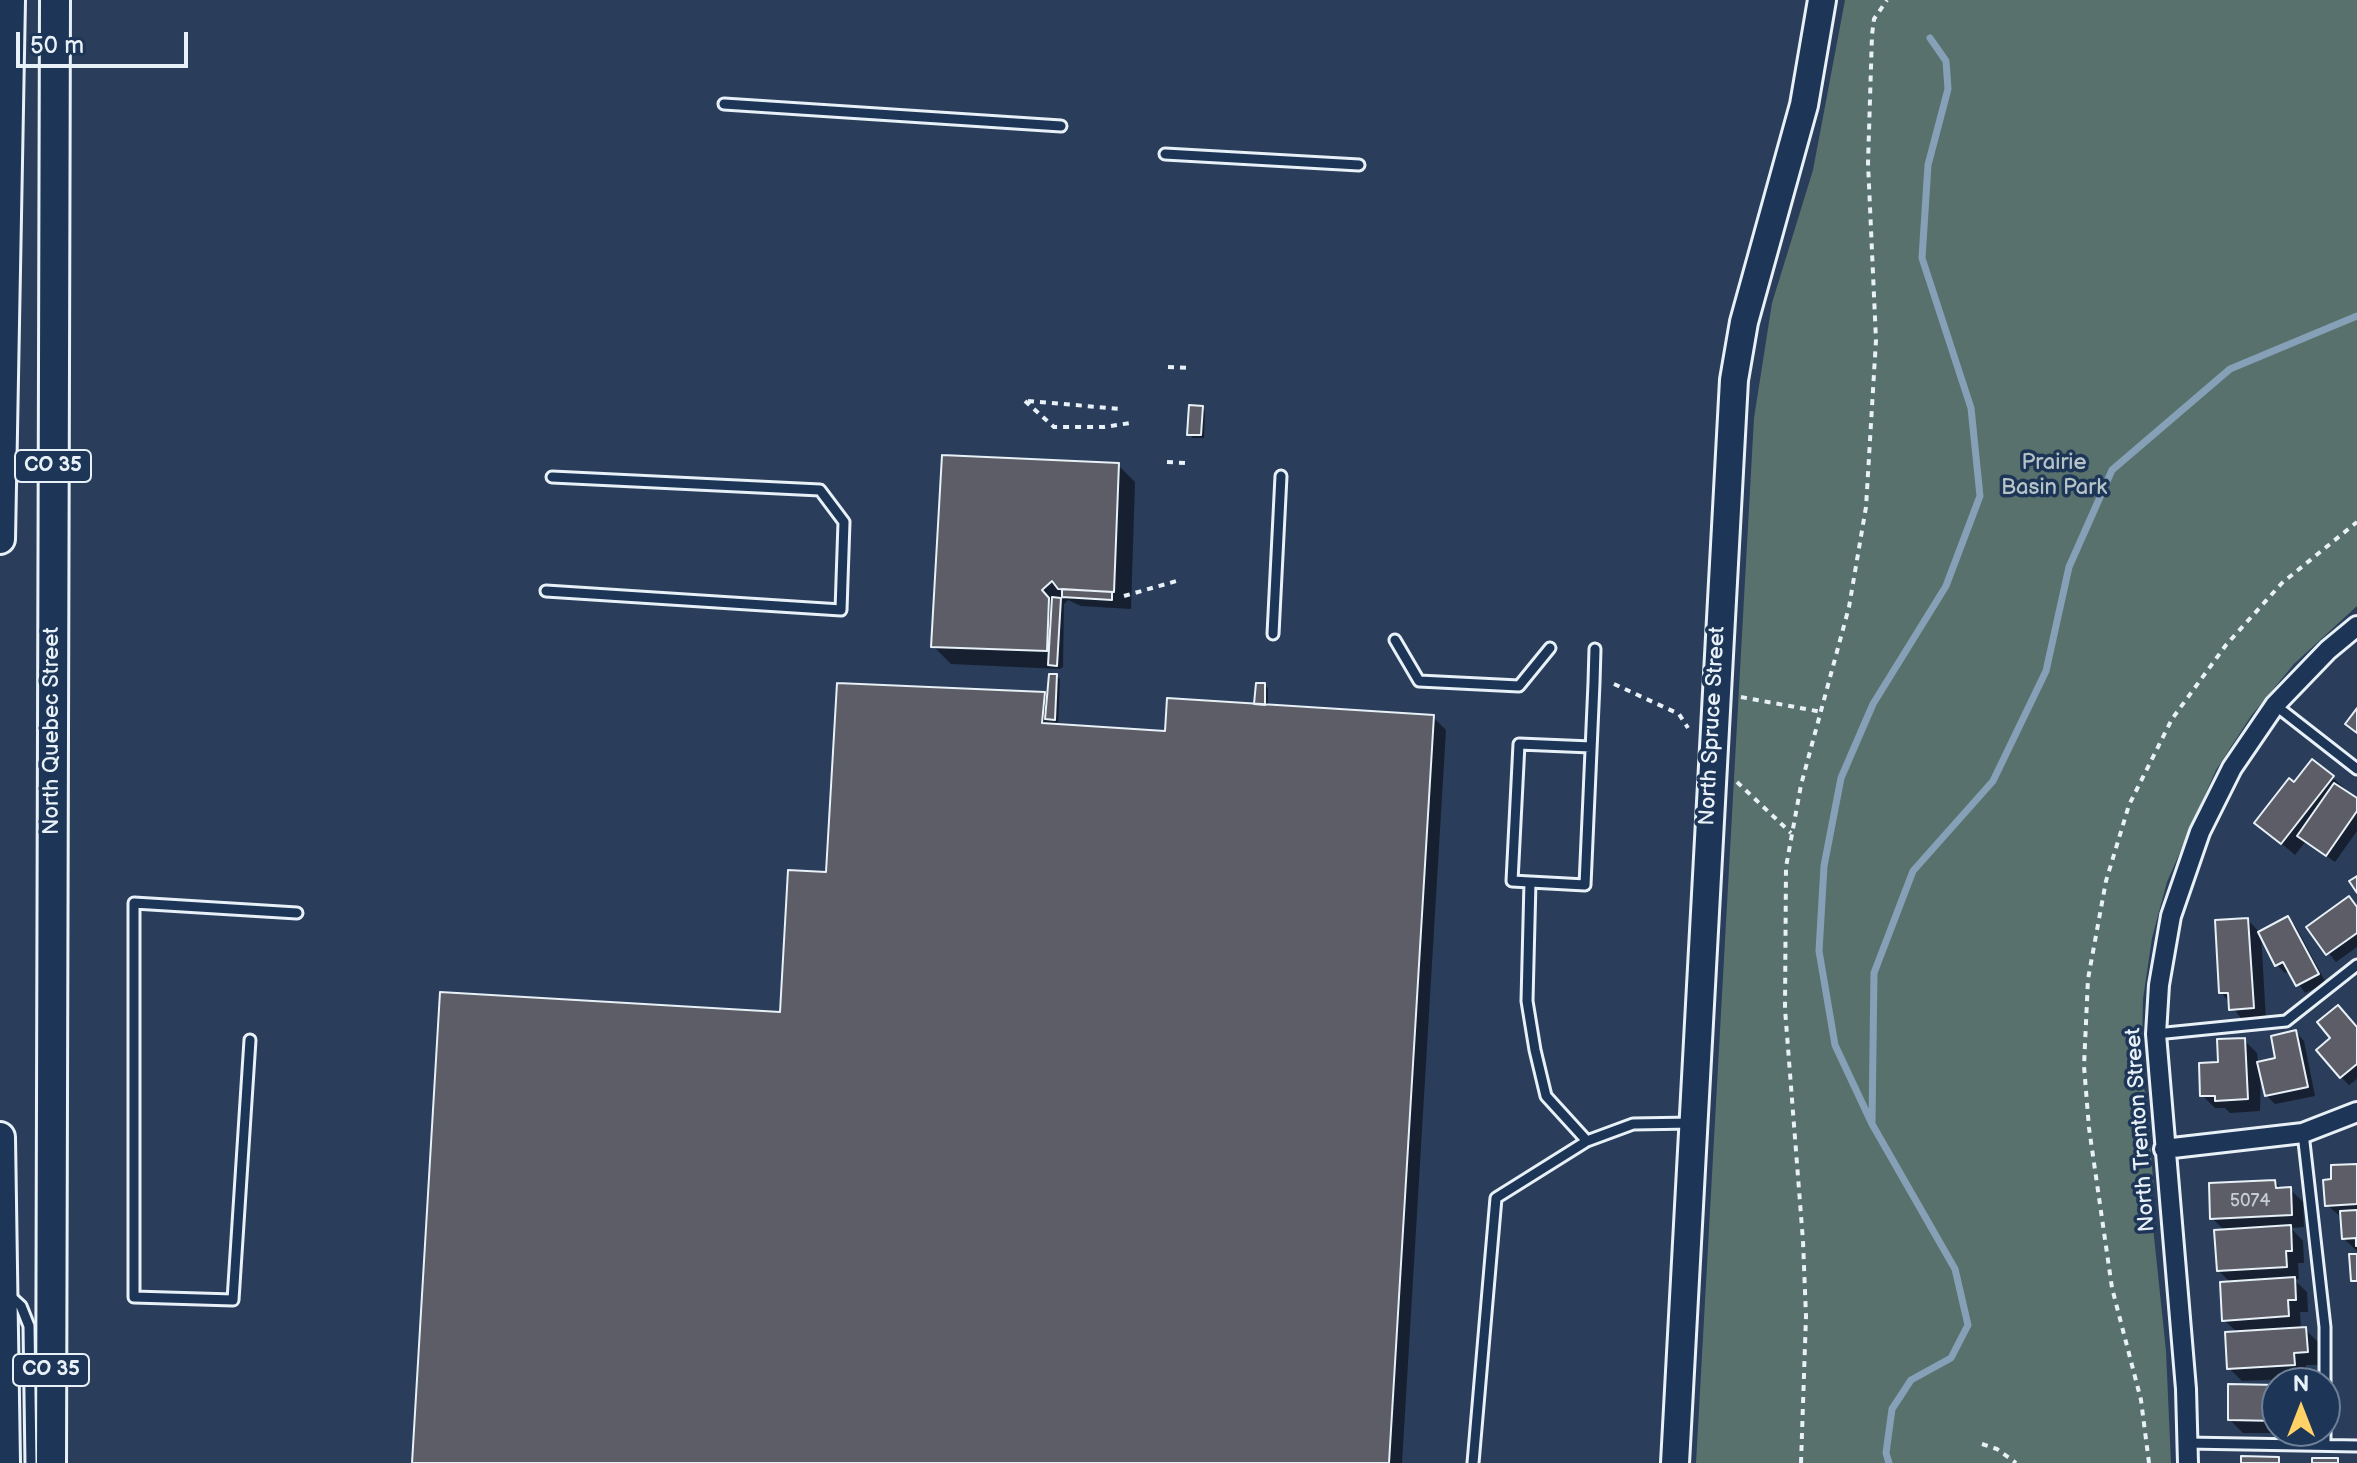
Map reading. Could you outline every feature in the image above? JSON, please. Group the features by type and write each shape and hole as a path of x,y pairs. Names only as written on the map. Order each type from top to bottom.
{"main road":[{"name":"CO 35","path":"0,539 10,0"},
{"name":"North Quebec Street","path":"51,1463 55,0"},
{"name":"CO 35","path":"0,1137 5,1463"}],"street":[{"name":"North Spruce Street","path":"1675,1463 1734,380 1744,322 1804,105 1822,0"},
{"name":"North Trenton Street","path":"2188,1463 2156,1034 2159,985 2171,916 2200,832 2232,768 2275,705 2328,650 2357,626"},
{"path":"2164,1149 2303,1133 2357,1112"}],"lane":[{"path":"724,104 1061,126"},
{"path":"1165,154 1359,165"},
{"path":"1273,634 1281,476"},
{"path":"546,591 841,610 844,522 820,490 552,477"},
{"path":"1395,640 1419,681 1434,682 1519,686 1550,648"},
{"path":"1591,747 1519,744 1512,881 1585,885 1591,747 1595,649"},
{"path":"2275,705 2357,769"},
{"path":"1530,882 1527,1001 1535,1050 1546,1096 1587,1141"},
{"path":"250,1040 233,1300 134,1297 134,903 297,913"},
{"path":"2156,1034 2286,1021 2357,965"},
{"path":"1473,1463 1496,1198 1587,1141 1633,1124 1692,1123"},
{"path":"2303,1133 2325,1327 2325,1367"},
{"path":"1,1300 21,1306 29,1326 31,1463"},
{"path":"2187,1443 2261,1444"}],"path":[{"path":"1801,1463 1805,1383 1803,1241 1785,979 1784,906 1791,833 1856,575 1871,458 1876,340 1868,163 1872,35 1874,19 1887,0"},
{"path":"1168,367 1189,368"},
{"path":"1121,409 1025,401 1054,427 1104,427 1130,423"},
{"path":"1167,462 1185,463"},
{"path":"1124,596 1180,580"},
{"path":"1614,684 1679,714 1688,728"},
{"path":"1739,696 1822,712"},
{"path":"1734,778 1791,833"},
{"path":"1982,1444 1997,1449 2016,1463"}],"green space":[{"name":"Prairie Basin Park","path":"1845,0 2357,0 2357,606 2294,664 2251,716 2216,770 2167,882 2152,938 2143,999 2141,1084 2146,1093 2154,1191 2150,1198 2166,1351 2171,1463 1696,1463 1754,418 1772,303 1813,170"}],"building":[{"path":"1189,405 1203,406 1201,435 1187,435"},
{"path":"942,455 1119,463 1114,592 1058,589 1052,581 1042,590 1049,598 1047,651 931,647"},
{"path":"1062,589 1112,592 1112,600 1062,597"},
{"path":"1052,597 1061,598 1057,666 1048,665"},
{"path":"1049,674 1057,674 1055,720 1045,719"},
{"path":"837,683 1045,692 1042,723 1165,731 1167,698 1434,715 1389,1463 412,1463 440,992 780,1012 788,870 826,872"},
{"path":"1256,683 1265,683 1265,705 1254,704"},
{"path":"2357,708 2357,733 2345,724"},
{"path":"2312,759 2334,776 2281,844 2254,823 2289,778 2294,782"},
{"path":"2334,783 2357,798 2357,811 2326,856 2297,836"},
{"path":"2357,876 2357,893 2349,881"},
{"path":"2349,896 2357,907 2357,933 2326,955 2306,927"},
{"path":"2288,916 2319,974 2296,986 2283,962 2275,966 2258,932"},
{"path":"2248,918 2254,1008 2229,1010 2228,993 2219,993 2215,920"},
{"path":"2338,1005 2357,1027 2357,1064 2340,1078 2316,1050 2330,1038 2317,1022"},
{"path":"2296,1030 2308,1087 2265,1096 2257,1062 2275,1058 2271,1036"},
{"path":"2245,1038 2248,1099 2215,1101 2215,1096 2200,1096 2199,1063 2218,1062 2217,1039"},
{"path":"2357,1164 2357,1204 2325,1206 2323,1180 2331,1179 2331,1165"},
{"path":"2275,1180 2276,1188 2291,1187 2292,1215 2210,1219 2209,1183"},
{"path":"2357,1210 2356,1246 2356,1238 2342,1239 2340,1211"},
{"path":"2291,1225 2292,1251 2286,1251 2287,1267 2217,1271 2214,1230"},
{"path":"2349,1254 2357,1254 2357,1281 2351,1281"},
{"path":"2295,1277 2296,1300 2288,1300 2289,1316 2222,1321 2220,1282"},
{"path":"2306,1327 2308,1352 2294,1353 2295,1365 2227,1369 2225,1332"},
{"path":"2228,1384 2261,1385 2261,1421 2228,1420"},
{"path":"2241,1456 2279,1457 2279,1463 2241,1463"},
{"path":"2312,1458 2338,1458 2338,1463 2312,1463"}],"waterway":[{"path":"1889,1463 1886,1453 1892,1409 1911,1380 1951,1358 1968,1325 1955,1269 1872,1124 1835,1045 1819,951 1824,866 1841,778 1873,704 1946,586 1980,496 1971,408 1922,258 1928,165 1948,89 1946,61 1930,38"},
{"path":"1872,1122 1874,973 1913,871 1993,781 2046,671 2069,567 2112,470 2230,369 2357,316"}]}
